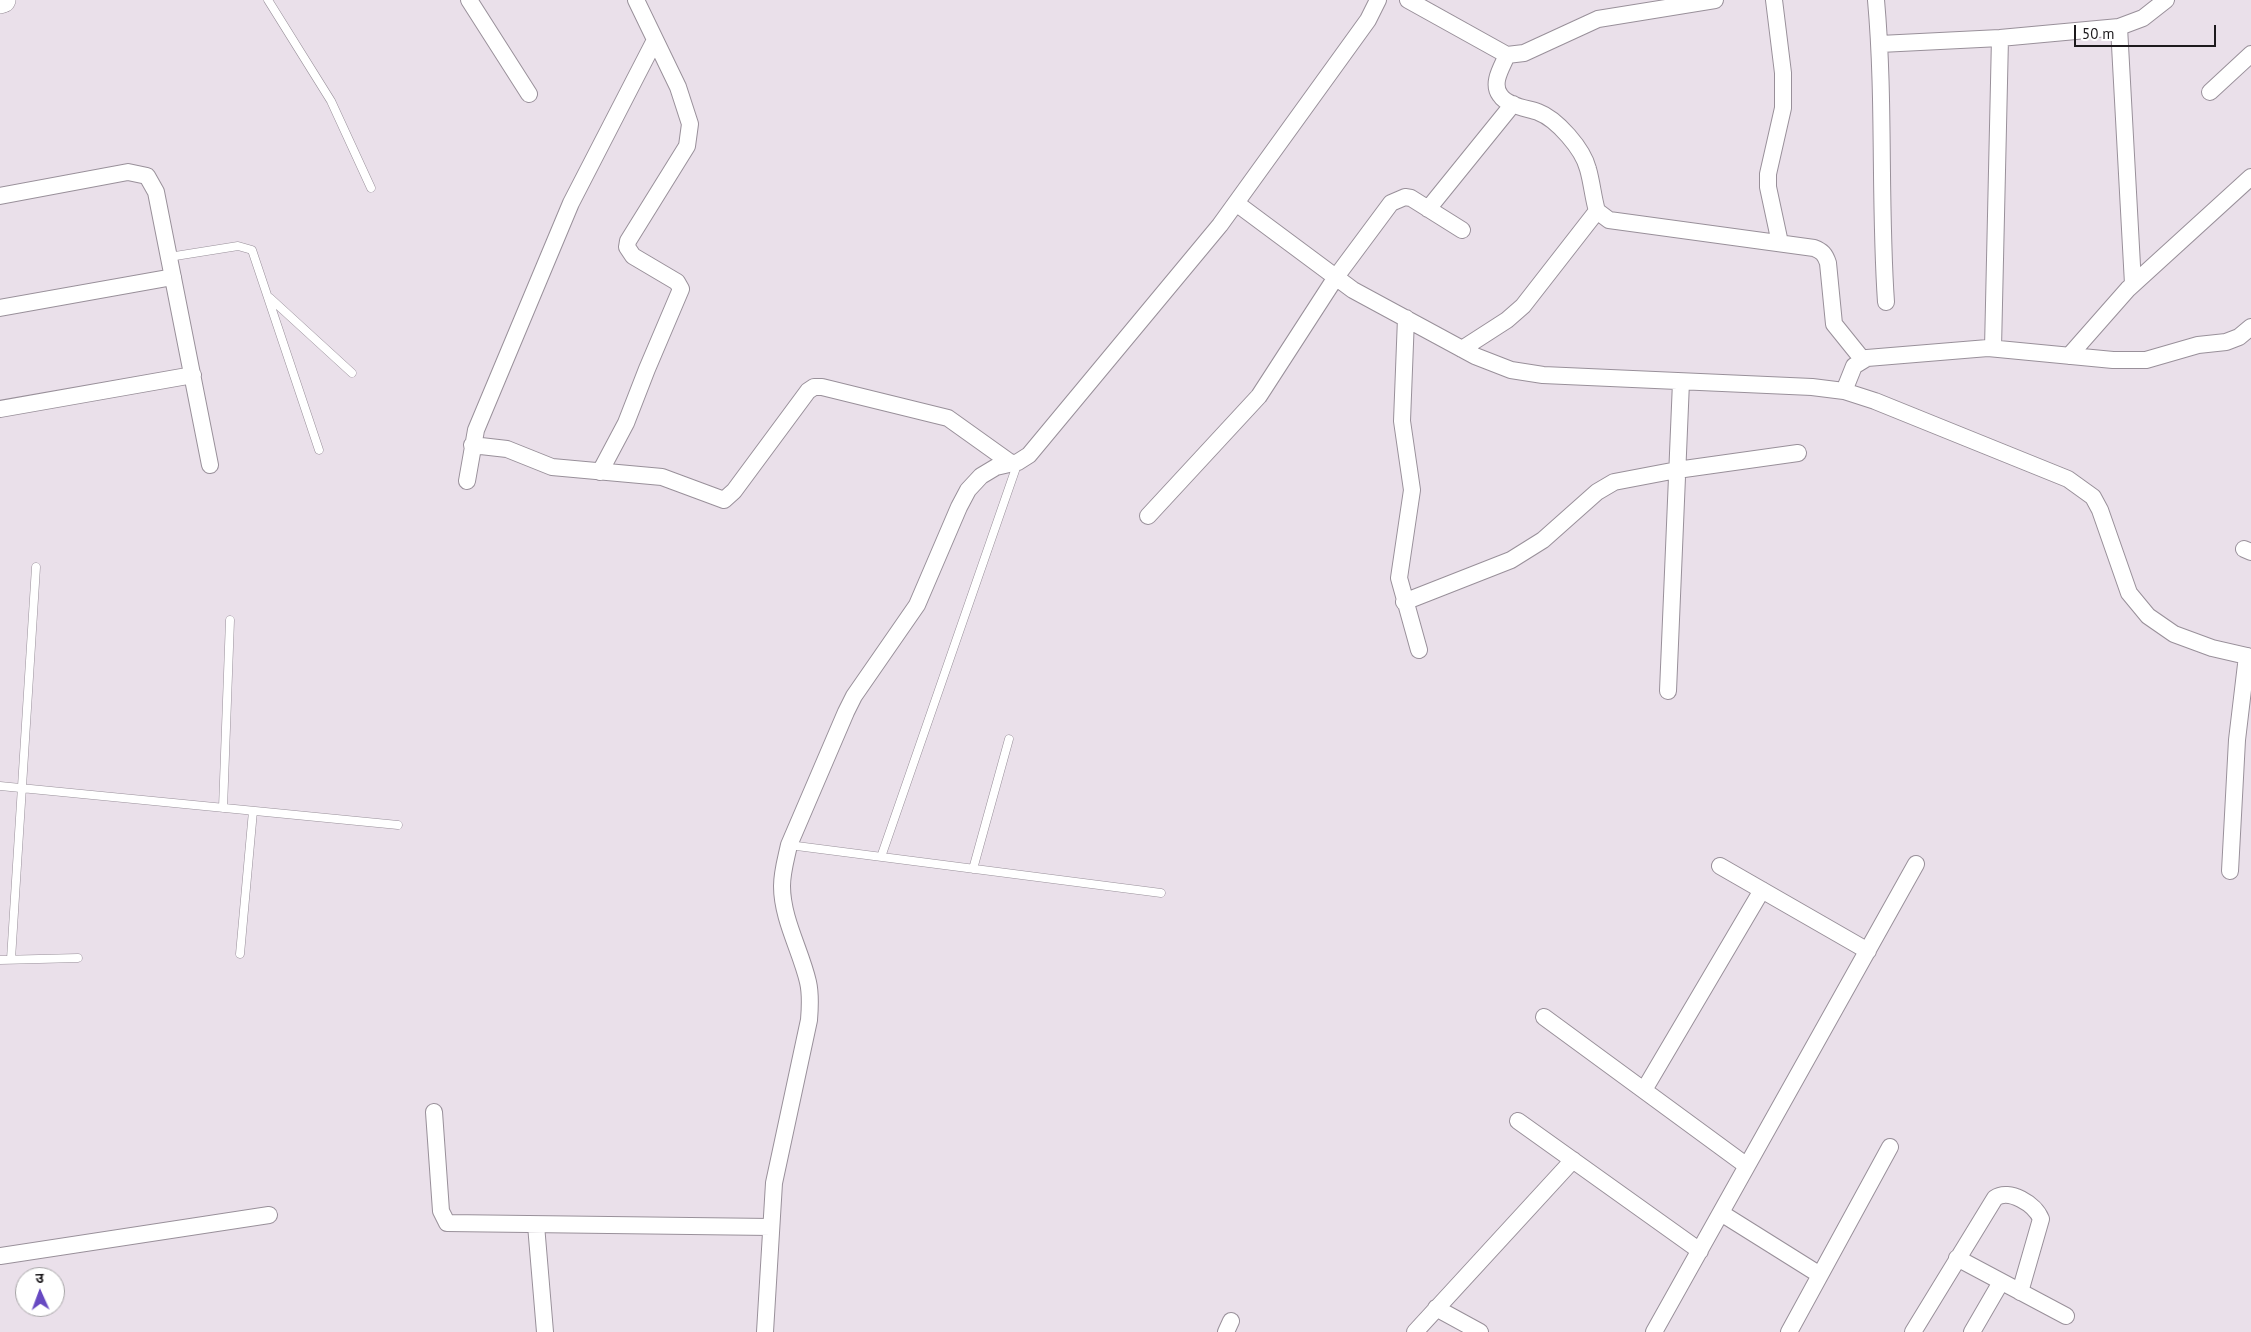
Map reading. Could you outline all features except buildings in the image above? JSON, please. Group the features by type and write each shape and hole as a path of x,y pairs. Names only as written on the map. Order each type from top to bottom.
{"street":[{"path":"469,0 529,94"},
{"path":"600,472 626,423 647,369 681,294 677,282 633,256 627,247 628,241 687,146 690,124 684,100 636,0"},
{"path":"765,1332 774,1183 809,1020 810,1001 808,982 785,909 782,888 783,866 789,845 854,696 917,605 958,507 968,490 981,476 996,467 1015,462 1029,455 1236,203 1368,20 1378,0"},
{"path":"1408,0 1508,55 1524,52 1598,19 1637,6 1715,0"},
{"path":"1774,0 1783,73 1783,108 1768,174 1768,187 1780,243"},
{"path":"1876,0 1882,79 1881,223 1886,302"},
{"path":"1880,44 2000,38 2119,27 2143,18 2166,0"},
{"path":"2119,27 2134,284"},
{"path":"1993,348 2000,38"},
{"path":"467,481 476,430 573,197 655,40"},
{"path":"2210,92 2251,54"},
{"path":"1508,55 1496,87 1503,99 1541,113 1553,120 1563,130 1584,159 1596,211 1609,220 1814,248 1826,256 1834,324 1863,360"},
{"path":"1428,209 1513,104"},
{"path":"0,196 128,172 141,173 147,176 156,192 210,465"},
{"path":"2069,356 2134,284 2251,177"},
{"path":"1148,516 1259,396 1336,277 1390,203 1405,197 1411,198 1462,230"},
{"path":"1236,203 1353,290 1462,349 1511,370 1535,374 1812,387 1844,391 1875,401 2068,479 2081,487 2092,497 2100,510 2129,593 2148,616 2174,634 2212,648 2249,657 2237,740 2230,871"},
{"path":"1462,349 1507,320 1523,306 1596,211"},
{"path":"0,308 173,277"},
{"path":"1406,318 1402,421 1412,490 1399,578 1404,602 1419,650"},
{"path":"1844,391 1854,366 1863,360 1972,348 1993,348 2113,360 2146,360 2198,345 2226,342 2239,337 2251,327"},
{"path":"0,409 192,375"},
{"path":"1668,692 1681,382"},
{"path":"472,445 507,449 552,467 662,477 724,500 734,491 808,391 814,387 822,386 948,418 1015,462"},
{"path":"1404,602 1519,556 1543,540 1605,486 1625,479 1677,470 1798,453"},
{"path":"1654,1332 1916,864"},
{"path":"1720,866 1868,951"},
{"path":"1644,1090 1762,890"},
{"path":"1544,1017 1747,1166"},
{"path":"434,1112 442,1218 447,1223 771,1227"},
{"path":"1518,1121 1700,1251"},
{"path":"1789,1332 1890,1146"},
{"path":"1415,1332 1573,1160"},
{"path":"1913,1332 1995,1198 2001,1194 2008,1194 2031,1205 2038,1211 2041,1218 2020,1292"},
{"path":"1721,1213 1820,1275"},
{"path":"0,1256 269,1214"},
{"path":"536,1225 545,1332"},
{"path":"1957,1258 2066,1316"},
{"path":"1972,1332 2001,1282"},
{"path":"1436,1308 1480,1332"}],"lane":[{"path":"268,0 331,101 371,188"},
{"path":"169,257 238,246 252,250 256,257 319,450"},
{"path":"269,297 352,373"},
{"path":"881,857 1015,462"},
{"path":"11,959 36,567"},
{"path":"223,808 230,620"},
{"path":"974,869 1009,739"},
{"path":"0,786 398,824"},
{"path":"240,954 253,811"},
{"path":"789,845 1160,893"},
{"path":"0,960 78,958"}]}
